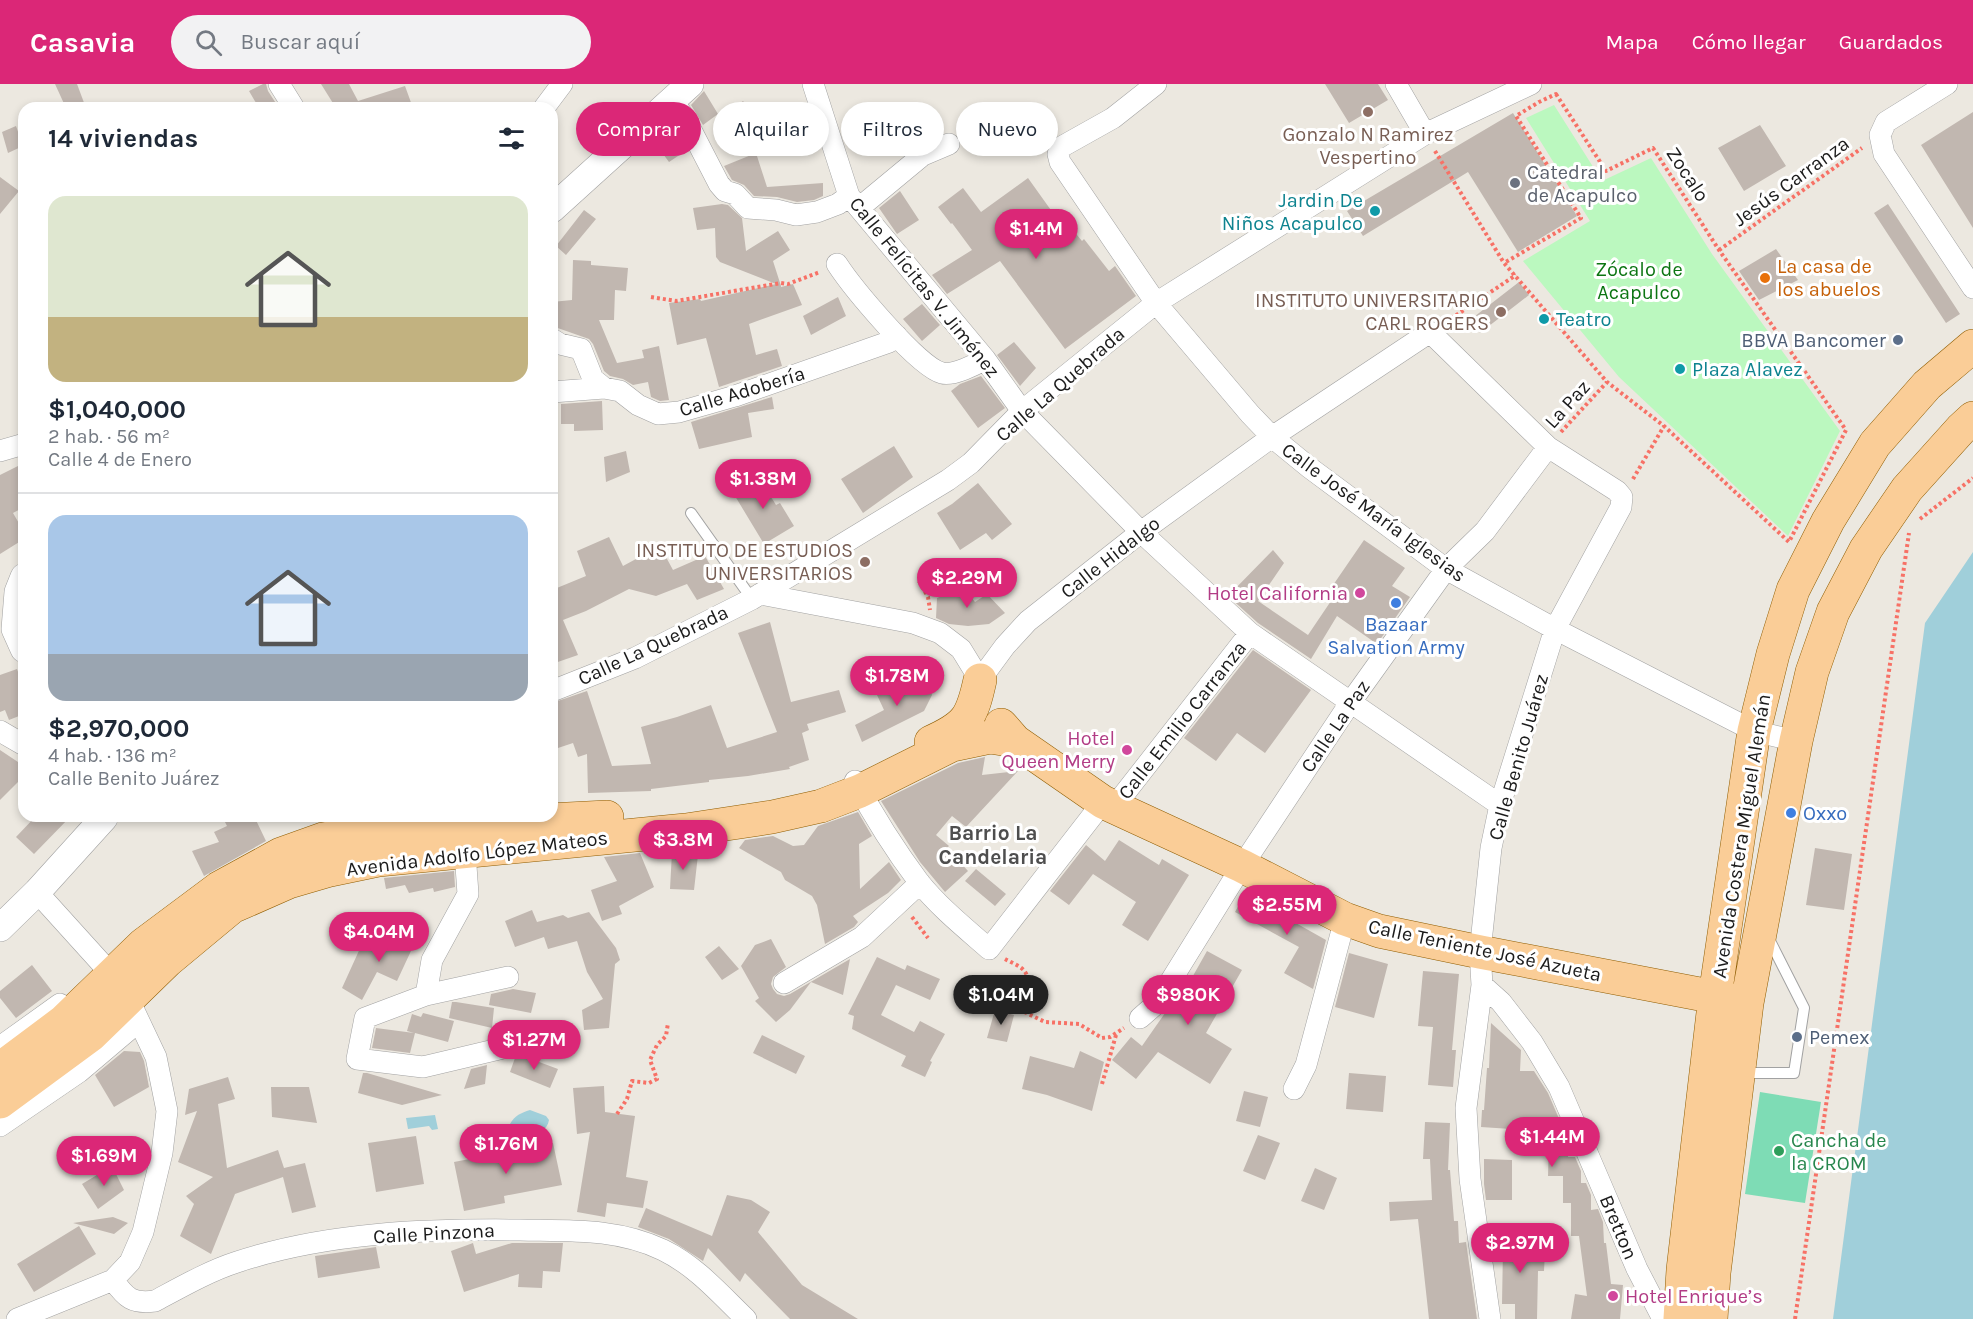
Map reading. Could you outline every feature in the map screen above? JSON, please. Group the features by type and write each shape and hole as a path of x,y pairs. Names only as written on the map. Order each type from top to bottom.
{"main road":[{"name":"Avenida Costera Miguel Alemán","path":"1680,1319 1683,1270 1714,996 1754,731 1773,654 1793,590 1828,521 1875,444 1927,385 1973,346"},
{"name":"Avenida Costera Miguel Alemán","path":"1711,1319 1714,1273 1747,1004 1796,741 1812,672 1833,612 1866,549 1907,489 1961,434"},
{"name":"Avenida Adolfo López Mateos","path":"949,740 971,713 980,680"},
{"name":"Calle Teniente José Azueta","path":"980,680 1000,724 1015,741 1108,804 1242,866 1345,919 1379,931 1747,1004"},
{"name":"Avenida Adolfo López Mateos","path":"0,1069 64,1021 120,991 167,961 232,907 289,882 330,870 378,860 686,830 772,818 821,806 856,784 949,740 990,737 1015,741"},
{"name":"Avenida Adolfo López Mateos","path":"558,819 680,813 768,802 856,784"},
{"name":"Avenida Adolfo López Mateos","path":"0,1101 91,1035 120,991 144,944 219,888 281,854 323,839 390,828 506,822"}],"street":[{"path":"279,84 290,102"},
{"path":"548,102 562,84"},
{"name":"Calle Felícitas V. Jiménez","path":"813,84 854,202 985,359 1022,411 1141,532 1250,633 1500,805"},
{"name":"Calle José María Iglesias","path":"1156,84 1113,118 1062,146 1058,154 1060,162 1156,303 1272,437 1446,569 1555,629 1754,731 1796,741"},
{"path":"1396,84 1425,134"},
{"name":"Calle La Quebrada","path":"558,689 635,658 756,597 948,480 971,463 1022,411 1156,303 1425,134 1531,84"},
{"path":"1947,84 1886,122 1880,135 1884,154 1973,288"},
{"path":"681,92 687,122 720,184 725,191 735,194 748,208 776,210 796,215 854,202 923,155 949,144"},
{"path":"558,204 681,92"},
{"path":"837,264 897,336 934,369 944,374 970,368 985,359"},
{"path":"1430,332 1548,447 1617,491 1622,497"},
{"name":"Calle Hidalgo","path":"980,680 1005,646 1028,621 1141,532 1272,437 1430,332"},
{"name":"Calle Adobería","path":"558,392 604,388 620,391 638,405 658,414 679,412 735,396 879,346 897,336"},
{"path":"558,343 581,349 593,379 604,388"},
{"path":"0,451 18,446"},
{"name":"Calle La Paz","path":"1140,1018 1157,1003 1242,866 1350,703 1446,569 1485,531 1548,447"},
{"name":"Calle Benito Juárez","path":"1490,1319 1470,1179 1466,1108 1482,985 1480,952 1491,848 1500,805 1555,629 1621,507 1622,497"},
{"path":"18,592 15,629 18,636"},
{"path":"756,597 913,623 940,633 961,649 980,680"},
{"name":"Calle Emilio Carranza","path":"989,949 1250,633"},
{"path":"0,731 18,742"},
{"path":"856,784 920,883 946,911 989,949"},
{"path":"0,928 37,892 101,822"},
{"path":"426,995 432,960 468,894 465,852"},
{"path":"784,983 862,937 920,883"},
{"path":"16,1319 113,1280 130,1262 143,1232 162,1153 167,1111 156,1057 120,991 37,892"},
{"path":"1294,1089 1306,1065 1345,919"},
{"path":"508,977 426,995 365,1018 357,1059 423,1067 541,1039"},
{"name":"Bretton","path":"1482,985 1501,1002 1532,1042 1559,1087 1637,1269 1663,1319"},
{"path":"0,1047 61,1003 120,991"},
{"path":"0,1126 79,1072 120,991"},
{"name":"Calle Pinzona","path":"113,1280 124,1296 140,1303 155,1300 236,1262 303,1245 399,1232 446,1229 597,1231 629,1238 663,1250 696,1270 746,1319"}],"lane":[{"path":"691,513 756,597"},
{"path":"1739,1072 1794,1073 1804,1008 1762,924"}],"path":[{"name":"Zocalo","path":"1556,94 1606,171 1653,148 1719,250 1846,429 1789,542 1664,426 1607,382 1516,274 1504,263 1581,218 1516,116 1556,94"},
{"path":"1425,134 1504,263"},
{"name":"Jesús Carranza","path":"1719,250 1880,135"},
{"path":"651,297 676,301 781,283 788,284 837,264"},
{"path":"1430,332 1516,274"},
{"name":"La Paz","path":"1548,447 1607,382"},
{"path":"1622,497 1664,426"},
{"path":"1919,520 1973,478"},
{"path":"1795,1319 1910,527"},
{"path":"919,580 928,597 930,609 928,619"},
{"path":"901,902 928,938"},
{"path":"989,949 1024,969 1027,978 1016,1008 1045,1022 1079,1024 1102,1038 1116,1035 1140,1018"},
{"path":"617,1114 627,1099 632,1082 650,1083 657,1079 650,1060 657,1045 666,1036 668,1023"},
{"path":"1102,1084 1116,1035"}],"green space":[{"name":"Zócalo de Acapulco","path":"1554,105 1602,181 1651,158 1712,254 1840,431 1788,536 1619,377 1523,261 1590,221 1526,118"},
{"path":"1760,1092 1821,1102 1805,1203 1745,1194"}],"water":[{"path":"1973,552 1973,1319 1833,1319 1925,623"},
{"path":"530,1110 546,1116 549,1120 547,1125 541,1131 515,1132 510,1124 512,1121 518,1115"},
{"path":"435,1115 438,1129 432,1130 429,1126 408,1129 406,1118"}],"building":[{"path":"55,84 77,84 84,102 63,102"},
{"path":"266,84 275,102 255,102 249,91"},
{"path":"321,84 349,84 358,101 405,86 411,102 332,102"},
{"path":"1325,84 1378,84 1388,100 1349,123"},
{"path":"704,91 713,106 713,118 703,125 701,102 694,102"},
{"path":"1973,112 1973,228 1921,145"},
{"name":"Catedral de Acapulco","path":"1513,113 1577,216 1518,252 1468,172 1363,236 1347,211"},
{"path":"1760,125 1786,166 1744,191 1718,148"},
{"path":"16,126 18,148 8,153 2,132"},
{"path":"665,156 678,156 669,162"},
{"path":"749,156 757,156 767,187 823,183 823,196 814,200 797,202 777,197 754,196 744,185 732,180 724,166"},
{"path":"0,177 18,192 0,214"},
{"path":"1028,178 1063,227 1067,223 1082,241 1084,239 1109,271 1115,266 1136,296 1065,349 1000,261 947,294 932,275 972,250 938,207 963,188 981,212"},
{"path":"900,191 919,220 897,234 879,208"},
{"path":"1888,204 1960,314 1946,323 1874,213"},
{"path":"728,205 742,218 746,251 778,231 790,250 773,261 781,287 793,284 802,305 749,324 756,355 777,349 782,366 719,387 706,338 677,345 669,303 700,299 701,301 776,284 720,262 716,257 715,228 697,230 693,208"},
{"path":"584,210 596,219 566,255 558,248 558,243"},
{"path":"1776,249 1798,280 1759,300 1739,271"},
{"path":"573,260 591,261 591,265 628,268 626,291 615,290 614,320 599,320 617,363 644,358 642,350 659,346 669,400 660,401 651,397 648,382 633,385 623,379 610,376 604,371 589,339 558,328 558,301 572,300"},
{"path":"1519,282 1529,295 1480,333 1470,320"},
{"path":"838,297 846,316 811,335 803,316"},
{"path":"922,304 940,325 922,341 903,319"},
{"path":"1014,342 1036,368 1020,386 997,355"},
{"path":"981,376 1005,408 978,428 951,391 960,384"},
{"path":"772,397 774,409 748,413 752,437 699,449 691,422"},
{"path":"602,401 603,430 574,431 574,424 561,424 561,404"},
{"path":"894,446 913,477 863,513 841,479"},
{"path":"626,451 630,472 606,482 604,457"},
{"path":"18,466 18,510 13,513 18,522 18,543 0,554 0,475"},
{"path":"758,476 776,505 780,503 794,526 764,544 735,496 735,490"},
{"path":"978,483 1012,524 992,540 986,533 960,550 937,513"},
{"path":"609,537 623,566 660,546 673,570 705,556 724,589 697,600 687,584 656,596 629,589 563,620 578,655 558,662 558,588 586,576 577,551"},
{"path":"1364,540 1405,568 1392,586 1410,597 1377,644 1337,616 1311,659 1258,623 1228,596 1273,550 1284,563 1258,601 1308,635 1335,595 1329,591"},
{"path":"963,587 975,602 987,594 1005,613 989,624 968,626 949,624 936,618 937,598"},
{"path":"770,622 791,702 839,690 846,712 807,724 809,730 802,733 809,760 789,767 790,769 651,789 651,791 588,793 587,754 578,757 573,743 558,748 558,701 587,691 612,766 651,764 641,727 711,705 727,748 777,732 738,633"},
{"path":"1253,650 1311,690 1265,753 1237,733 1216,761 1184,738"},
{"path":"17,669 18,672 18,716 9,720 5,710 0,712 0,675"},
{"path":"926,674 932,695 924,711 862,742 855,725 884,710 877,695"},
{"path":"0,750 18,762 18,782 0,800"},
{"path":"985,757 982,775 1018,771 966,827 952,816 936,835 949,846 947,848 968,871 945,892 920,862 881,801 958,763"},
{"path":"858,812 872,836 859,844 860,889 889,862 901,880 888,893 853,916 858,922 854,927 825,944 817,905 812,896 785,880 781,872 739,848 745,840 773,836 793,846 804,845 818,826"},
{"path":"30,822 65,822 34,854 16,837"},
{"path":"225,822 257,822 266,841 204,876 192,851 219,842 214,832 227,826"},
{"path":"1119,840 1159,865 1162,859 1189,875 1148,941 1122,925 1136,902 1093,874 1069,905 1050,891 1086,845 1105,861"},
{"path":"1815,848 1852,854 1844,910 1806,905"},
{"path":"672,852 698,855 694,890 670,889"},
{"path":"640,853 654,887 619,906 622,914 602,921 591,890 617,881 604,857"},
{"path":"976,869 1006,894 995,906 965,881"},
{"path":"454,871 455,887 434,892 433,888 409,893 405,885 386,889 384,878"},
{"path":"1247,890 1297,916 1294,922 1326,940 1313,989 1284,973 1299,947 1235,912"},
{"path":"532,910 537,922 563,915 568,918 589,912 616,948 620,960 615,964 609,1028 584,1030 582,1010 603,999 587,972 577,941 548,949 544,937 515,947 505,921"},
{"path":"393,927 417,938 397,981 377,972 362,1000 342,988 362,944 381,953"},
{"path":"771,939 786,967 773,977 771,984 777,994 784,996 790,994 850,959 843,995 811,982 790,1010 776,1022 755,1001 759,998 741,966 755,945"},
{"path":"719,946 739,969 722,980 705,957"},
{"path":"1207,951 1242,970 1206,1033 1232,1049 1210,1084 1158,1052 1136,1079 1112,1060 1131,1037 1142,1046 1172,1003 1176,1006"},
{"path":"1349,953 1388,964 1374,1018 1335,1007"},
{"path":"877,957 905,970 907,965 940,979 930,1000 896,985 881,1015 914,1032 920,1021 945,1034 930,1061 932,1062 925,1077 901,1066 906,1056 852,1029 854,1016 848,1014"},
{"path":"32,965 52,991 16,1018 0,998 0,991"},
{"path":"1423,971 1459,974 1452,1050 1456,1050 1453,1087 1428,1085 1433,1027 1418,1026"},
{"path":"513,989 536,993 531,1013 489,1005 491,994"},
{"path":"452,1002 494,1008 492,1028 449,1018"},
{"path":"995,1010 1014,1015 1007,1042 987,1038"},
{"path":"423,1013 454,1021 448,1042 415,1033 410,1053 372,1048 376,1028 414,1033 407,1031 412,1014 421,1017"},
{"path":"1491,1023 1521,1050 1520,1071 1534,1071 1548,1093 1569,1142 1568,1157 1575,1157 1581,1171 1581,1183 1586,1183 1591,1195 1591,1210 1598,1209 1603,1222 1611,1284 1623,1285 1620,1319 1571,1319 1575,1294 1587,1296 1579,1236 1571,1236 1571,1203 1563,1203 1563,1176 1548,1176 1549,1143 1542,1143 1542,1131 1481,1127 1487,1068 1489,1068"},
{"path":"762,1035 805,1056 796,1074 753,1053"},
{"path":"124,1051 140,1052 149,1087 114,1107 95,1075"},
{"path":"1080,1051 1104,1062 1092,1111 1022,1089 1030,1056 1074,1068"},
{"path":"523,1056 558,1069 550,1088 510,1072 515,1058"},
{"path":"487,1065 485,1084 464,1089 471,1069"},
{"path":"363,1073 442,1095 402,1105 358,1093"},
{"path":"1349,1073 1386,1076 1383,1112 1346,1109"},
{"path":"228,1077 235,1099 218,1104 227,1168 278,1150 284,1168 305,1163 316,1207 292,1213 283,1177 235,1194 211,1254 180,1236 194,1204 186,1196 213,1177 178,1162 197,1111 185,1115 189,1089"},
{"path":"604,1086 605,1112 635,1116 626,1177 648,1181 643,1208 607,1203 605,1217 577,1212 590,1132 577,1134 573,1088"},
{"path":"271,1087 309,1087 317,1123 272,1117"},
{"path":"1244,1091 1268,1097 1260,1127 1236,1121"},
{"path":"1425,1122 1450,1123 1448,1170 1450,1170 1454,1221 1458,1221 1459,1243 1466,1242 1477,1319 1429,1319 1418,1219 1390,1221 1389,1202 1432,1200 1430,1159 1423,1159"},
{"path":"1258,1135 1280,1143 1265,1180 1243,1171"},
{"path":"416,1136 424,1184 376,1192 368,1143"},
{"path":"553,1143 562,1185 504,1196 505,1203 464,1211 454,1162"},
{"path":"1484,1159 1512,1160 1512,1200 1486,1200"},
{"path":"112,1166 124,1190 98,1209 82,1184"},
{"path":"1315,1168 1337,1178 1324,1210 1301,1201"},
{"path":"727,1195 751,1200 770,1212 758,1232 802,1285 858,1319 790,1319 745,1273 740,1282 708,1248 703,1261 669,1239 638,1227 646,1208 712,1236"},
{"path":"113,1217 128,1223 114,1234 73,1223"},
{"path":"79,1226 96,1254 34,1292 17,1264"},
{"path":"1499,1228 1523,1228 1523,1252 1545,1252 1544,1271 1538,1271 1537,1319 1515,1319 1515,1304 1502,1304 1503,1248 1499,1248"},
{"path":"473,1243 476,1254 512,1243 563,1243 560,1272 543,1271 542,1288 518,1287 519,1274 464,1292 451,1251"},
{"path":"376,1247 380,1268 318,1278 315,1256"}],"place":[{"name":"Gonzalo N Ramirez Vespertino","path":"1368,112"},
{"name":"Catedral de Acapulco","path":"1515,183"},
{"name":"Jardin De Niños Acapulco","path":"1375,211"},
{"name":"La casa de los abuelos","path":"1765,278"},
{"name":"INSTITUTO UNIVERSITARIO CARL ROGERS","path":"1501,312"},
{"name":"Teatro","path":"1544,319"},
{"name":"BBVA Bancomer","path":"1898,340"},
{"name":"Plaza Alavez","path":"1680,369"},
{"name":"INSTITUTO DE ESTUDIOS UNIVERSITARIOS","path":"865,562"},
{"name":"Hotel California","path":"1360,593"},
{"name":"Bazaar Salvation Army","path":"1396,603"},
{"name":"Hotel Queen Merry","path":"1127,750"},
{"name":"Oxxo","path":"1791,813"},
{"name":"Pemex","path":"1797,1037"},
{"name":"Cancha de la CROM","path":"1779,1151"},
{"name":"Hotel Enrique’s","path":"1613,1296"}],"district":[{"name":"Barrio La Candelaria","path":"993,845"}]}
